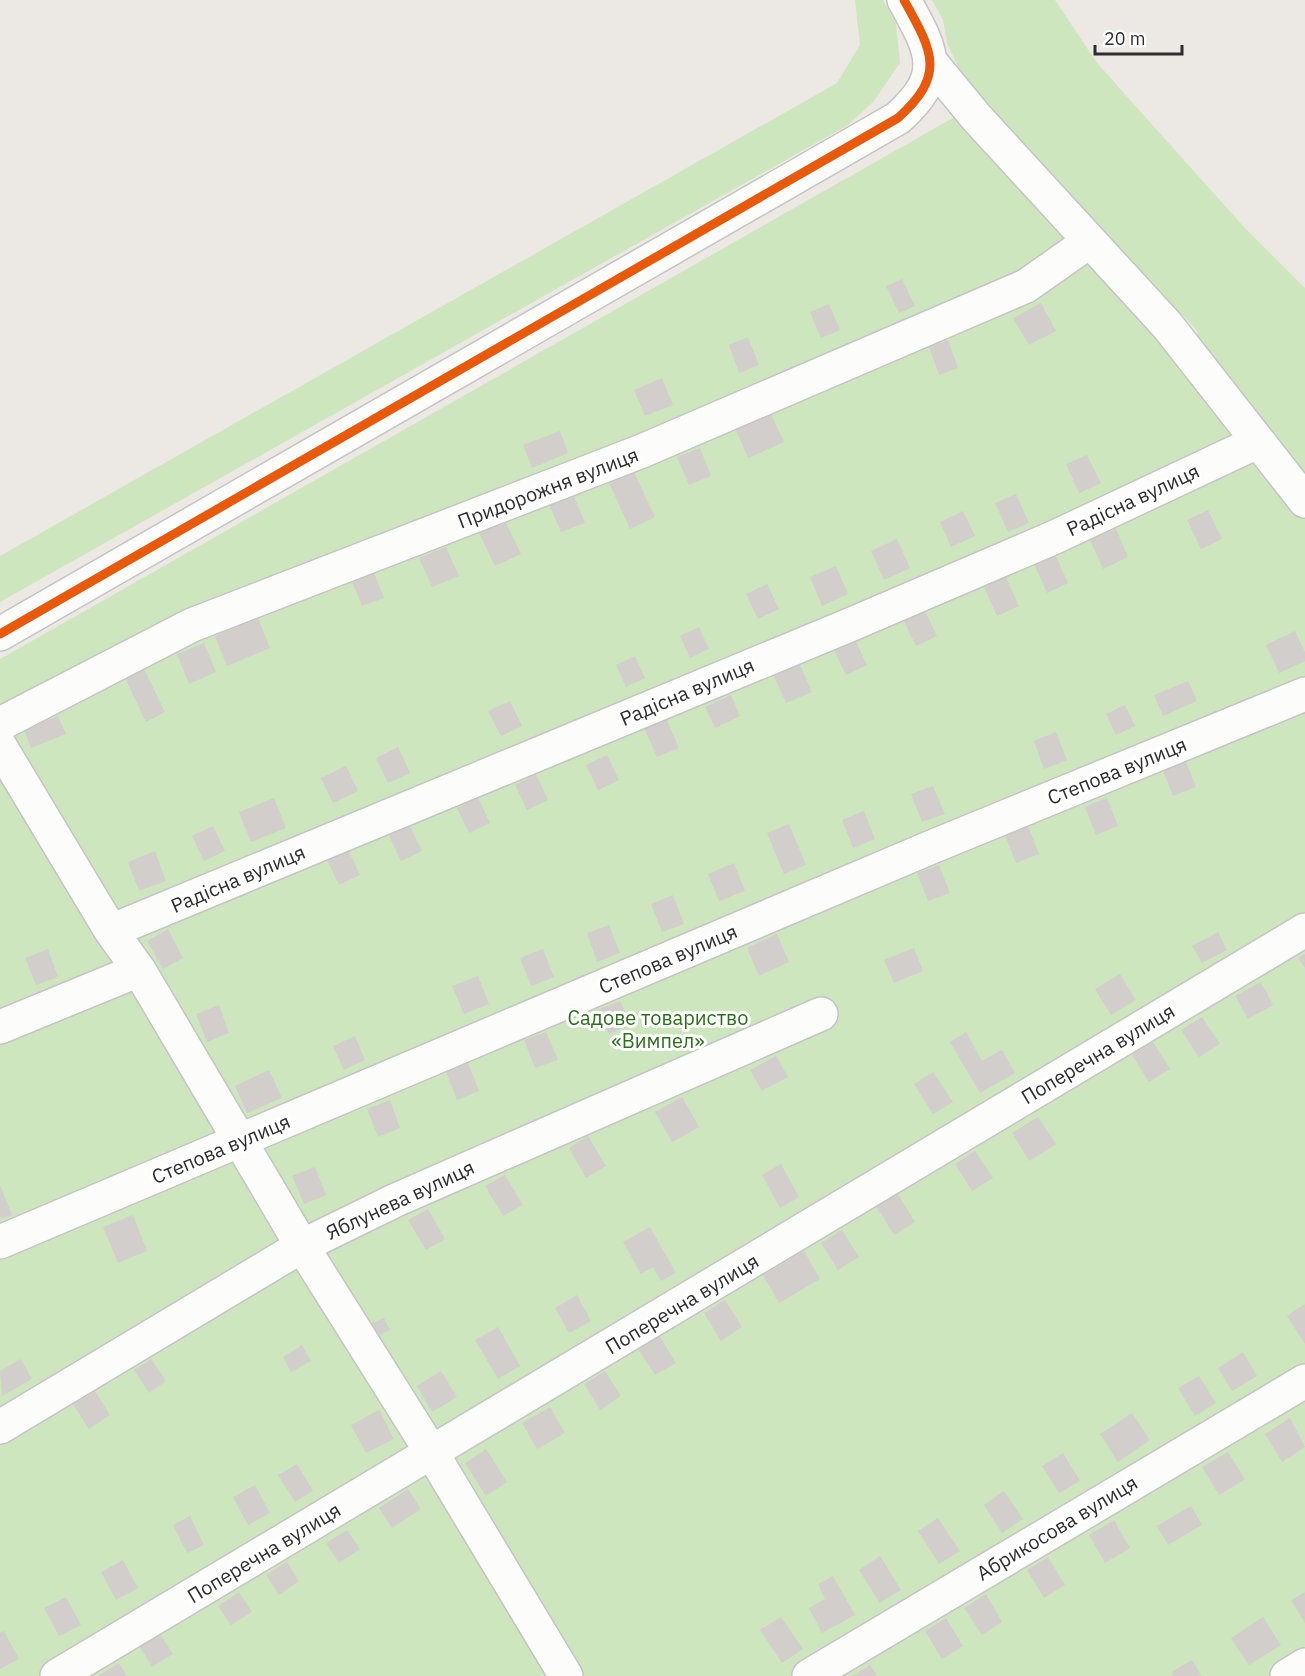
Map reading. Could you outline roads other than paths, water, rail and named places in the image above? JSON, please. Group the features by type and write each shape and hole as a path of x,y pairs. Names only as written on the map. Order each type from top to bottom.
{"street":[{"path":"0,634 898,118 918,100 928,81 930,61 926,41 904,0"},
{"path":"930,61 976,117 1167,324 1305,501"},
{"name":"Придорожня вулиця","path":"0,724 192,624 642,452 996,300 1026,286 1090,241"},
{"name":"Радісна вулиця","path":"111,931 852,624 1055,537 1257,442"},
{"name":"Степова вулиця","path":"0,1242 934,846 1305,694"},
{"path":"0,746 111,931 139,970 302,1246 432,1453 566,1676"},
{"name":"Поперечна вулиця","path":"57,1676 1305,930"},
{"path":"0,1027 139,970"},
{"name":"Яблунева вулиця","path":"0,1427 302,1246 396,1200 821,1014"},
{"name":"Абрикосова вулиця","path":"809,1676 1305,1381"},
{"path":"1287,1676 1305,1665"}],"park label":[{"name":"Садове товариство «Вимпел»","path":"658,1030"}]}
